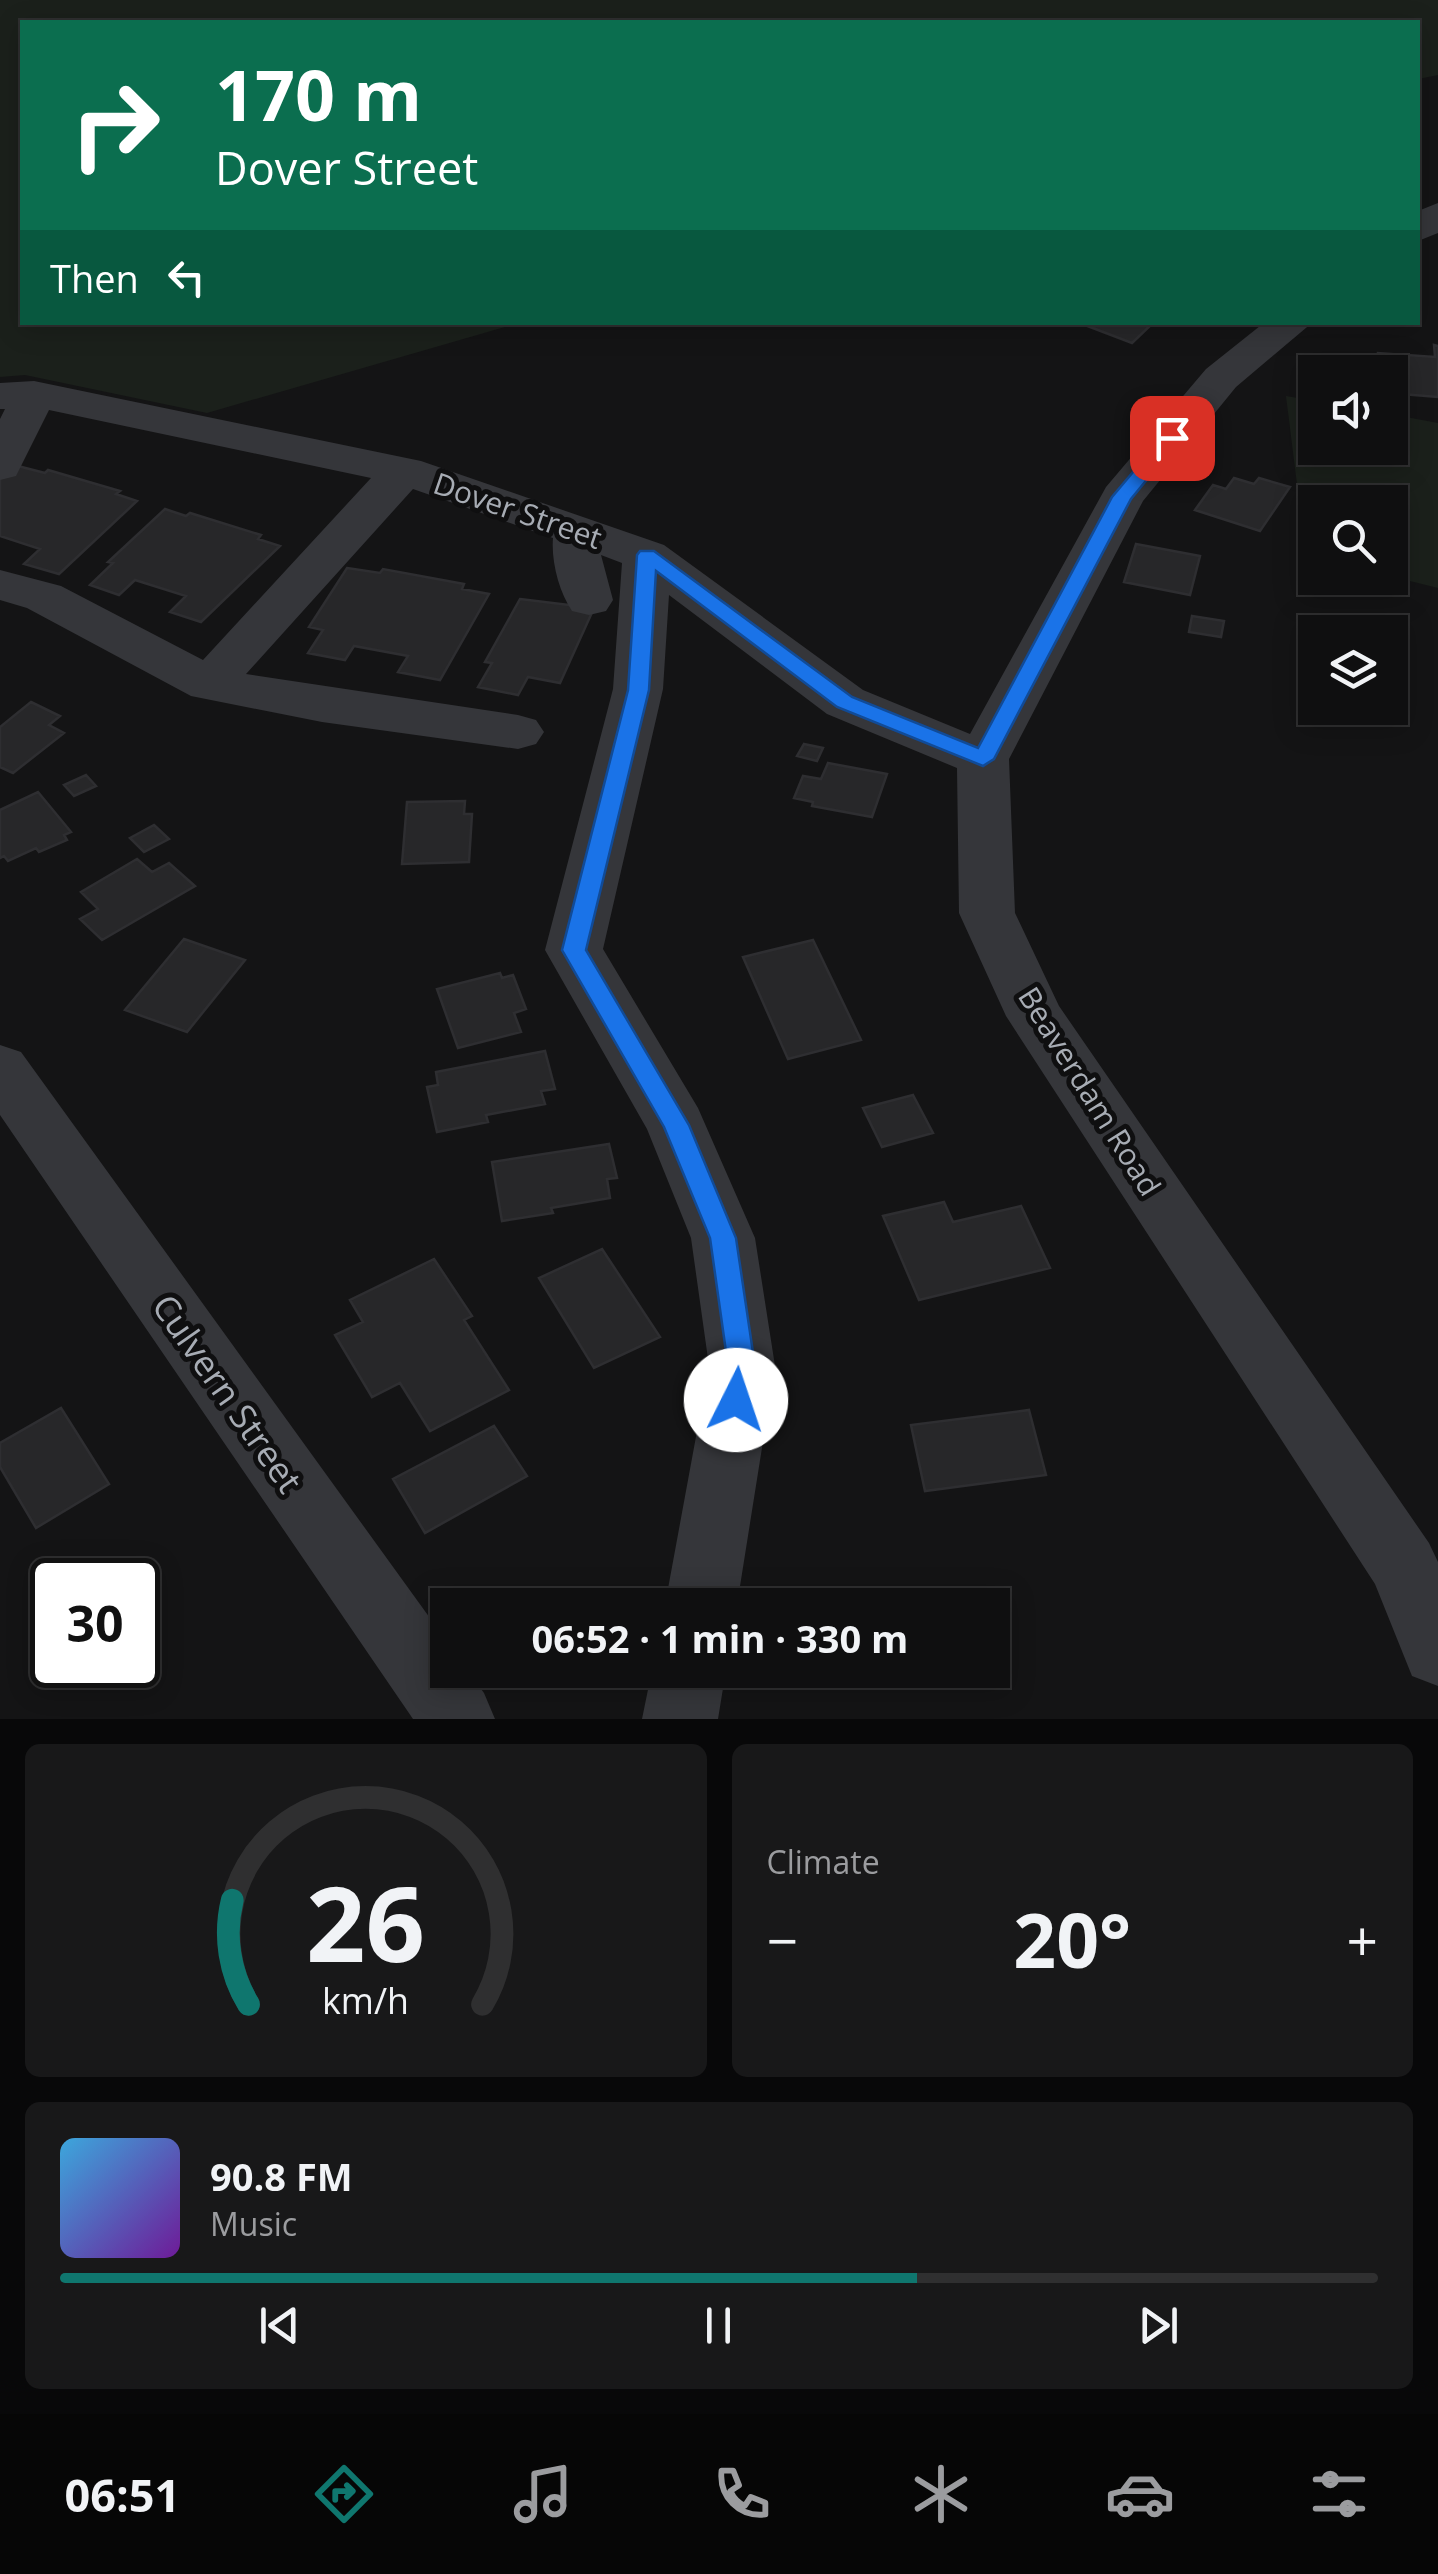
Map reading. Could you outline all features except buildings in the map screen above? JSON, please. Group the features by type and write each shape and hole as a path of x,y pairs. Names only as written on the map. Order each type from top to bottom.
{"street":[{"name":"Beaverdam Road","path":"1288,325 1221,378 1122,497 983,759 987,913 1036,1016 1404,1566 1438,1651"},
{"name":"Dover Street","path":"17,395 405,471 647,555 845,702 983,759"},
{"path":"0,466 17,395"},
{"path":"209,684 367,507 405,471"},
{"path":"576,531 576,551 589,600"},
{"path":"647,555 638,690 574,950 676,1125 723,1238 742,1366 704,1588"},
{"path":"0,585 44,597 209,684 322,705 518,732"},
{"name":"Culvern Street","path":"0,1068 457,1719"},
{"path":"680,1719 686,1688"}],"shaded area":[{"path":"0,0 1438,0 1438,75 1420,79 1420,20 20,20 20,325 512,325 207,413 25,375 0,377"},
{"path":"1286,396 1298,398 1298,465 1408,465 1408,417 1438,423 1438,588 1408,580 1408,485 1298,485 1298,492"}],"route":[{"path":"736,1400 742,1366 723,1238 676,1125 574,950 638,690 647,555 845,702 983,759 1122,497 1172,438"}]}
